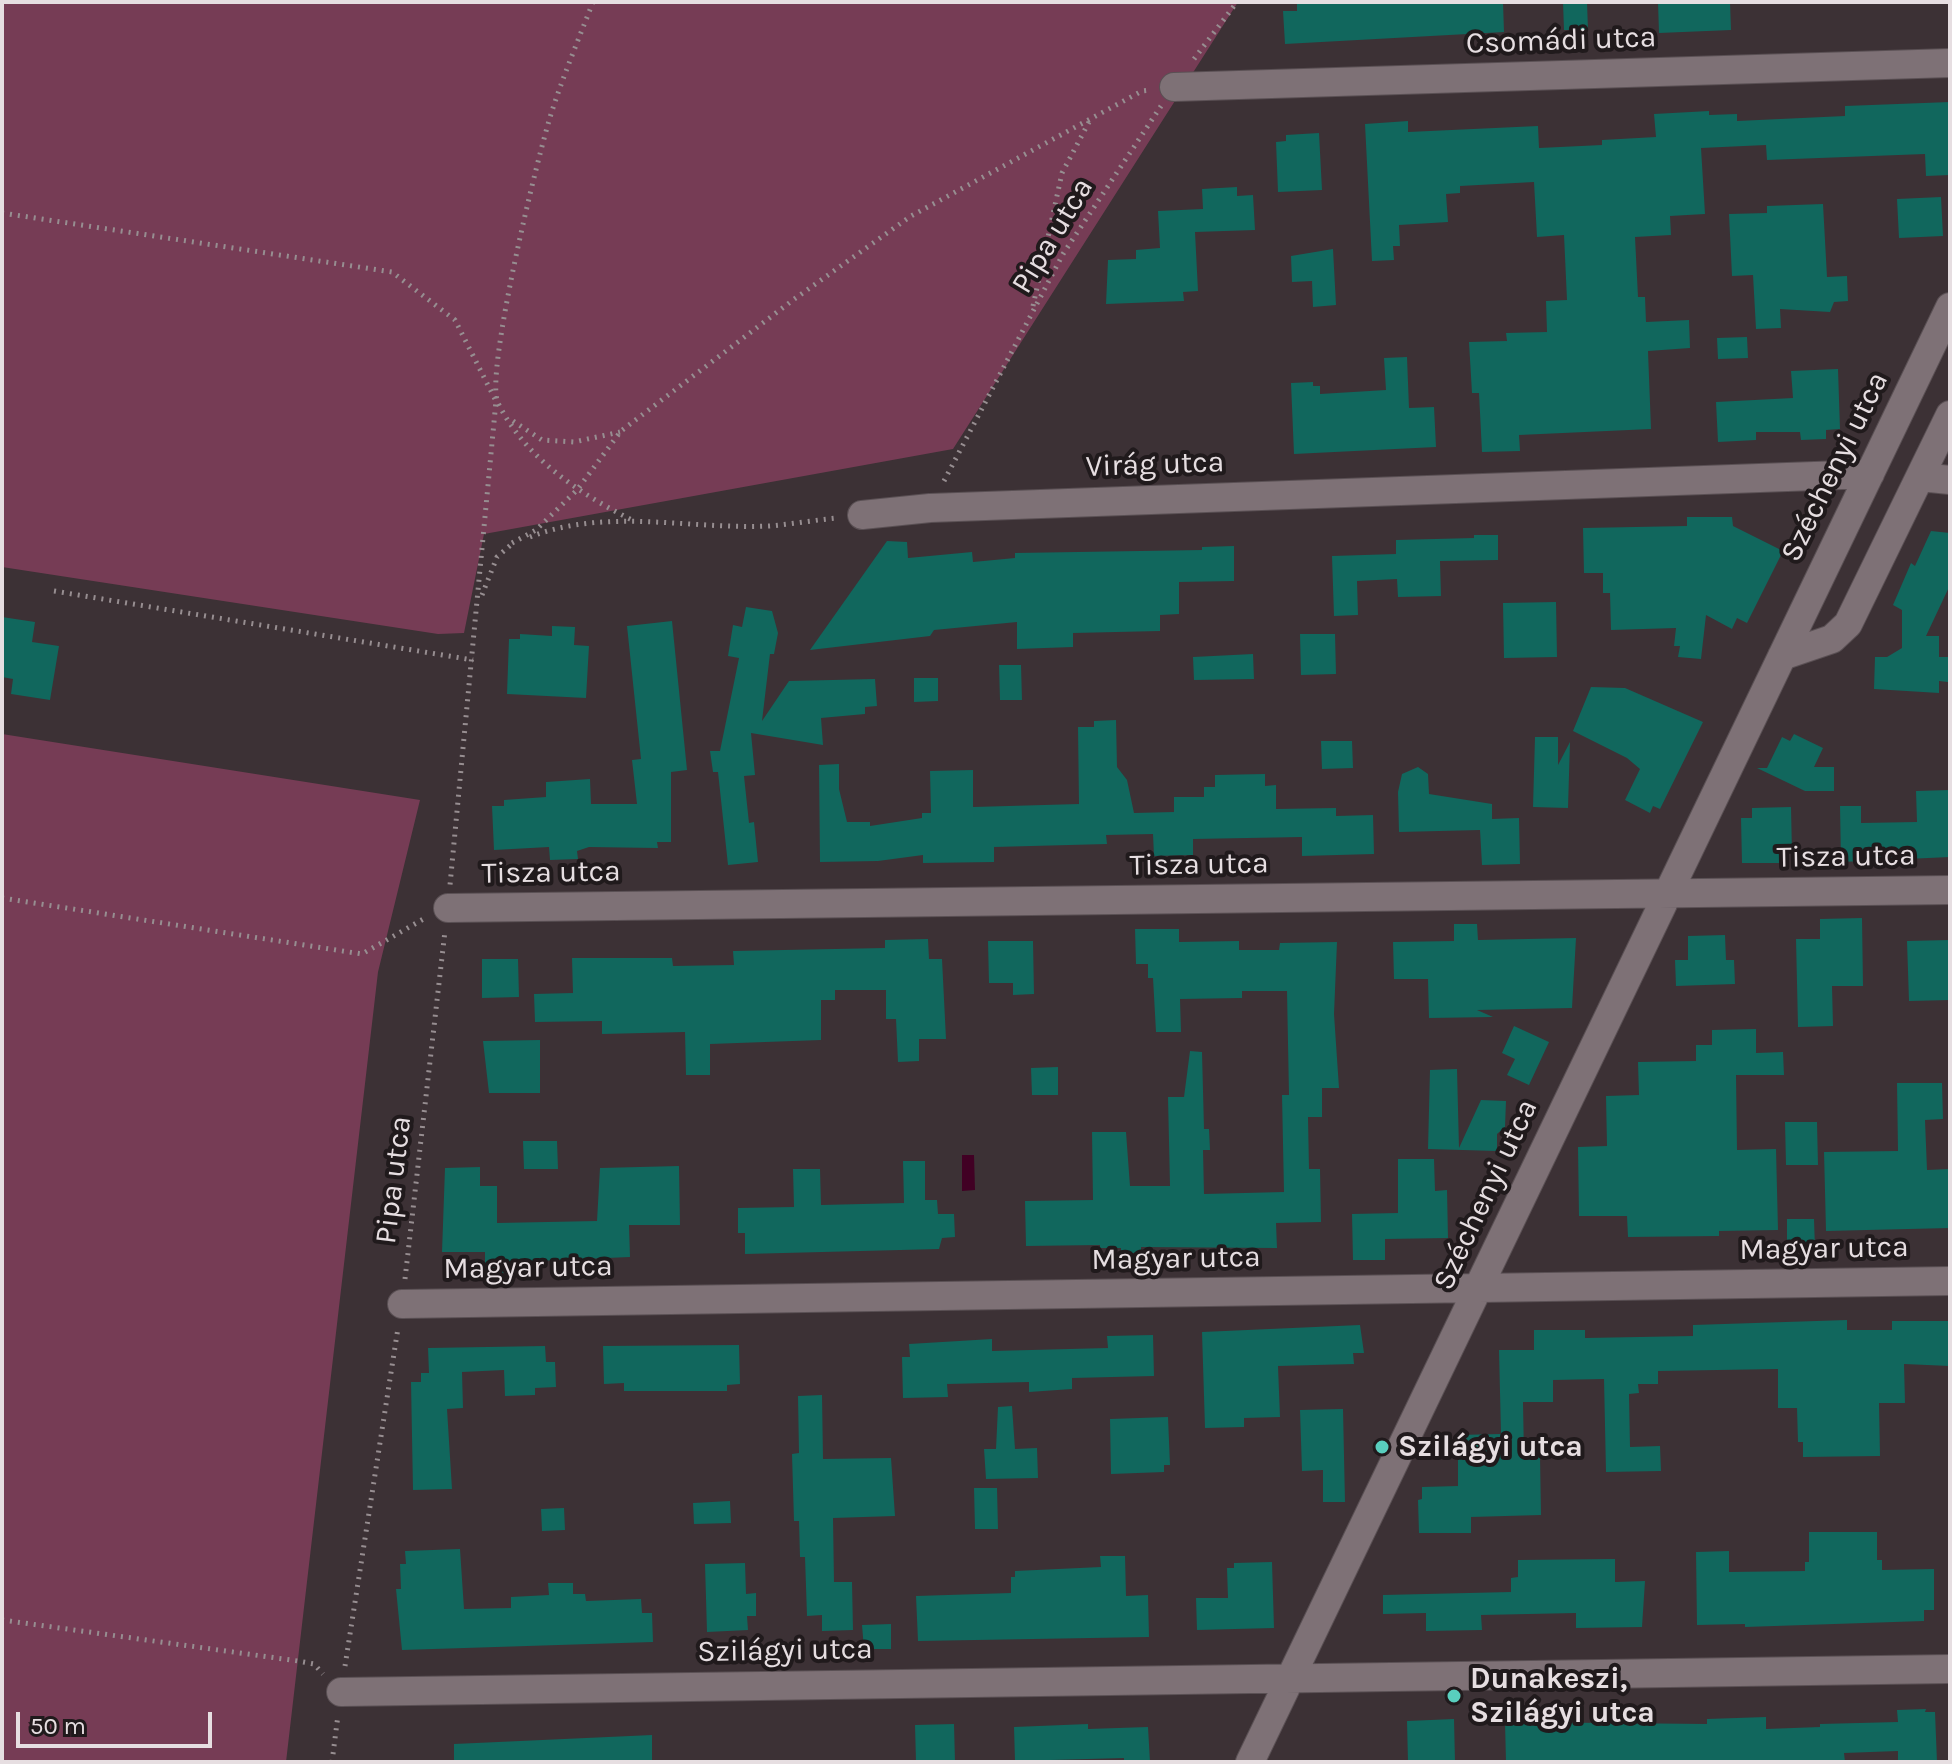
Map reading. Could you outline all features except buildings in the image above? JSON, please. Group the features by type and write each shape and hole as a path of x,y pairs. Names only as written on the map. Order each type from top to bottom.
{"street":[{"name":"Csomádi utca","path":"1174,87 1950,63"},
{"name":"Széchenyi utca","path":"1250,1762 1950,307"},
{"path":"1782,656 1832,639 1848,624 1950,415"},
{"name":"Virág utca","path":"862,515 930,508 1870,474"},
{"path":"1920,477 1950,480"},
{"name":"Tisza utca","path":"448,908 1950,890"},
{"name":"Magyar utca","path":"402,1304 1950,1281"},
{"name":"Szilágyi utca","path":"341,1692 1950,1669"}],"path":[{"path":"480,599 496,372 518,249 552,112 593,2"},
{"name":"Pipa utca","path":"930,508 1063,254 1174,87 1237,2"},
{"path":"480,599 497,557 512,543 536,530 577,490 621,431 911,216 1142,91 1174,87"},
{"path":"1031,315 1062,173 1091,118"},
{"path":"2,213 392,272 455,320 496,401 553,471 577,490 634,521"},
{"path":"507,417 542,440 574,442 621,431"},
{"path":"512,543 547,530 634,521 769,526 862,515"},
{"path":"54,591 473,660"},
{"name":"Pipa utca","path":"332,1762 402,1304 480,599"},
{"path":"2,898 362,954 403,928 448,908"},
{"path":"2,1620 314,1664 341,1692"}],"shaded area":[{"path":"2,2 1238,2 953,449 484,534 464,633 438,634 2,567"},
{"path":"2,734 420,800 378,972 286,1762 2,1762"},
{"path":"962,1155 974,1155 975,1190 962,1191"}],"place":[{"name":"Szilágyi utca","path":"1382,1447"},
{"name":"Dunakeszi, Szilágyi utca","path":"1454,1696"}]}
